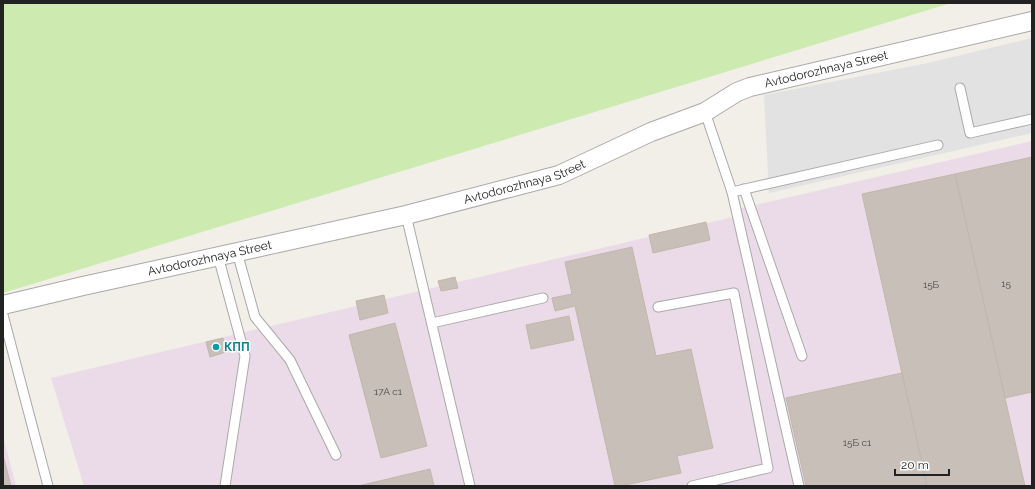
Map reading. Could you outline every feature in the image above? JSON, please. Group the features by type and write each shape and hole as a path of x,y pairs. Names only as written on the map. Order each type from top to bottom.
{"street":[{"name":"Avtodorozhnaya Street","path":"3,305 406,215 559,176 651,132 705,112 737,92 750,87 1032,21"}],"lane":[{"path":"960,88 970,133 1032,119"},
{"path":"705,112 732,192 799,486"},
{"path":"732,192 938,145"},
{"path":"744,189 802,356"},
{"path":"406,215 470,486"},
{"path":"237,252 255,317 290,360 336,455"},
{"path":"218,256 245,356 225,486"},
{"path":"658,307 734,293 768,468 695,486"},
{"path":"432,323 543,298"},
{"path":"3,315 48,486"}],"shaded area":[{"path":"1032,38 1032,133 769,193 764,95 928,63"},
{"path":"1032,141 1032,486 84,486 51,378 733,217 742,208"},
{"path":"3,436 16,486 3,486"}],"green space":[{"path":"3,3 951,3 3,293"}],"building":[{"path":"1032,157 1032,392 1005,398 955,174"},
{"path":"955,174 1025,486 927,486 862,194"},
{"path":"706,222 710,240 653,253 649,235"},
{"path":"632,247 656,356 691,349 713,448 677,456 681,473 615,486 575,306 555,311 552,298 572,294 565,262"},
{"path":"455,277 458,288 441,291 438,281"},
{"path":"384,295 388,313 360,320 356,301"},
{"path":"569,316 574,340 531,349 526,325"},
{"path":"395,323 427,446 381,458 349,335"},
{"name":"КПП","path":"223,338 226,352 210,357 206,342"},
{"path":"902,373 927,486 806,486 786,398"},
{"path":"3,455 11,486 3,486"},
{"path":"430,469 434,486 358,486"}],"place":[{"name":"КПП","path":"216,347"}]}
